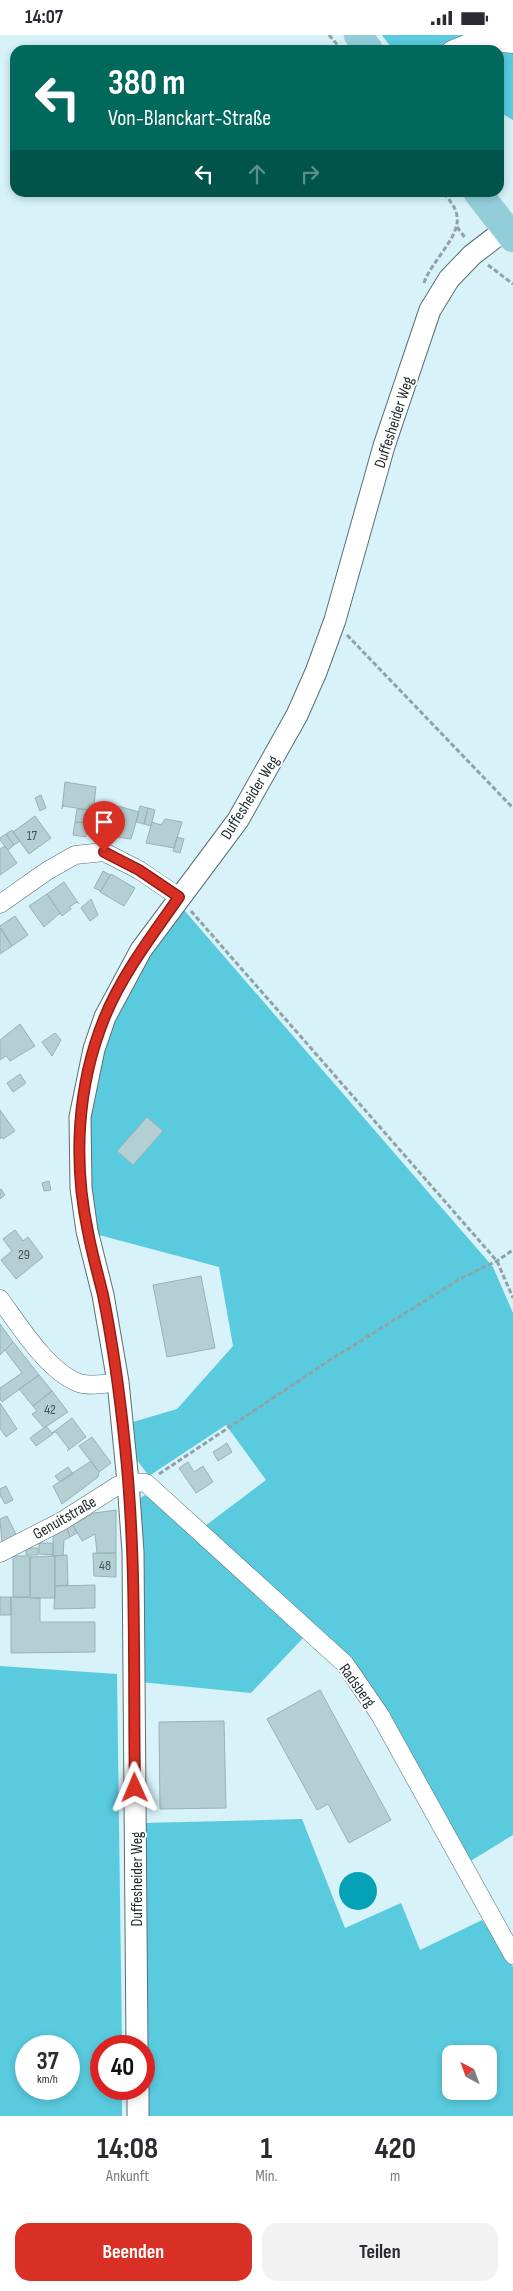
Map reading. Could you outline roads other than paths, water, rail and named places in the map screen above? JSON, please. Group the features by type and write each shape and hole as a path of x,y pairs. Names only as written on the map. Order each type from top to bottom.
{"main road":[{"path":"481,197 509,233"}],"street":[{"path":"463,45 473,41 513,44"},
{"name":"Duffesheider Weg","path":"137,2035 133,1552 137,1482 103,1295 87,1231 81,1188 80,1117 94,1049 105,1017 141,950 238,820 297,715 316,672 335,620 384,446 430,310 450,279 472,255 509,233"},
{"path":"0,904 47,871 74,855 104,852 139,870 179,897"},
{"path":"0,1299 57,1370 80,1384 118,1382"},
{"name":"Genuitstraße","path":"0,1553 62,1521 107,1491 137,1482"},
{"name":"Radsberg","path":"137,1482 345,1665 380,1715 513,1955"},
{"path":"138,2100 138,2116"}]}
